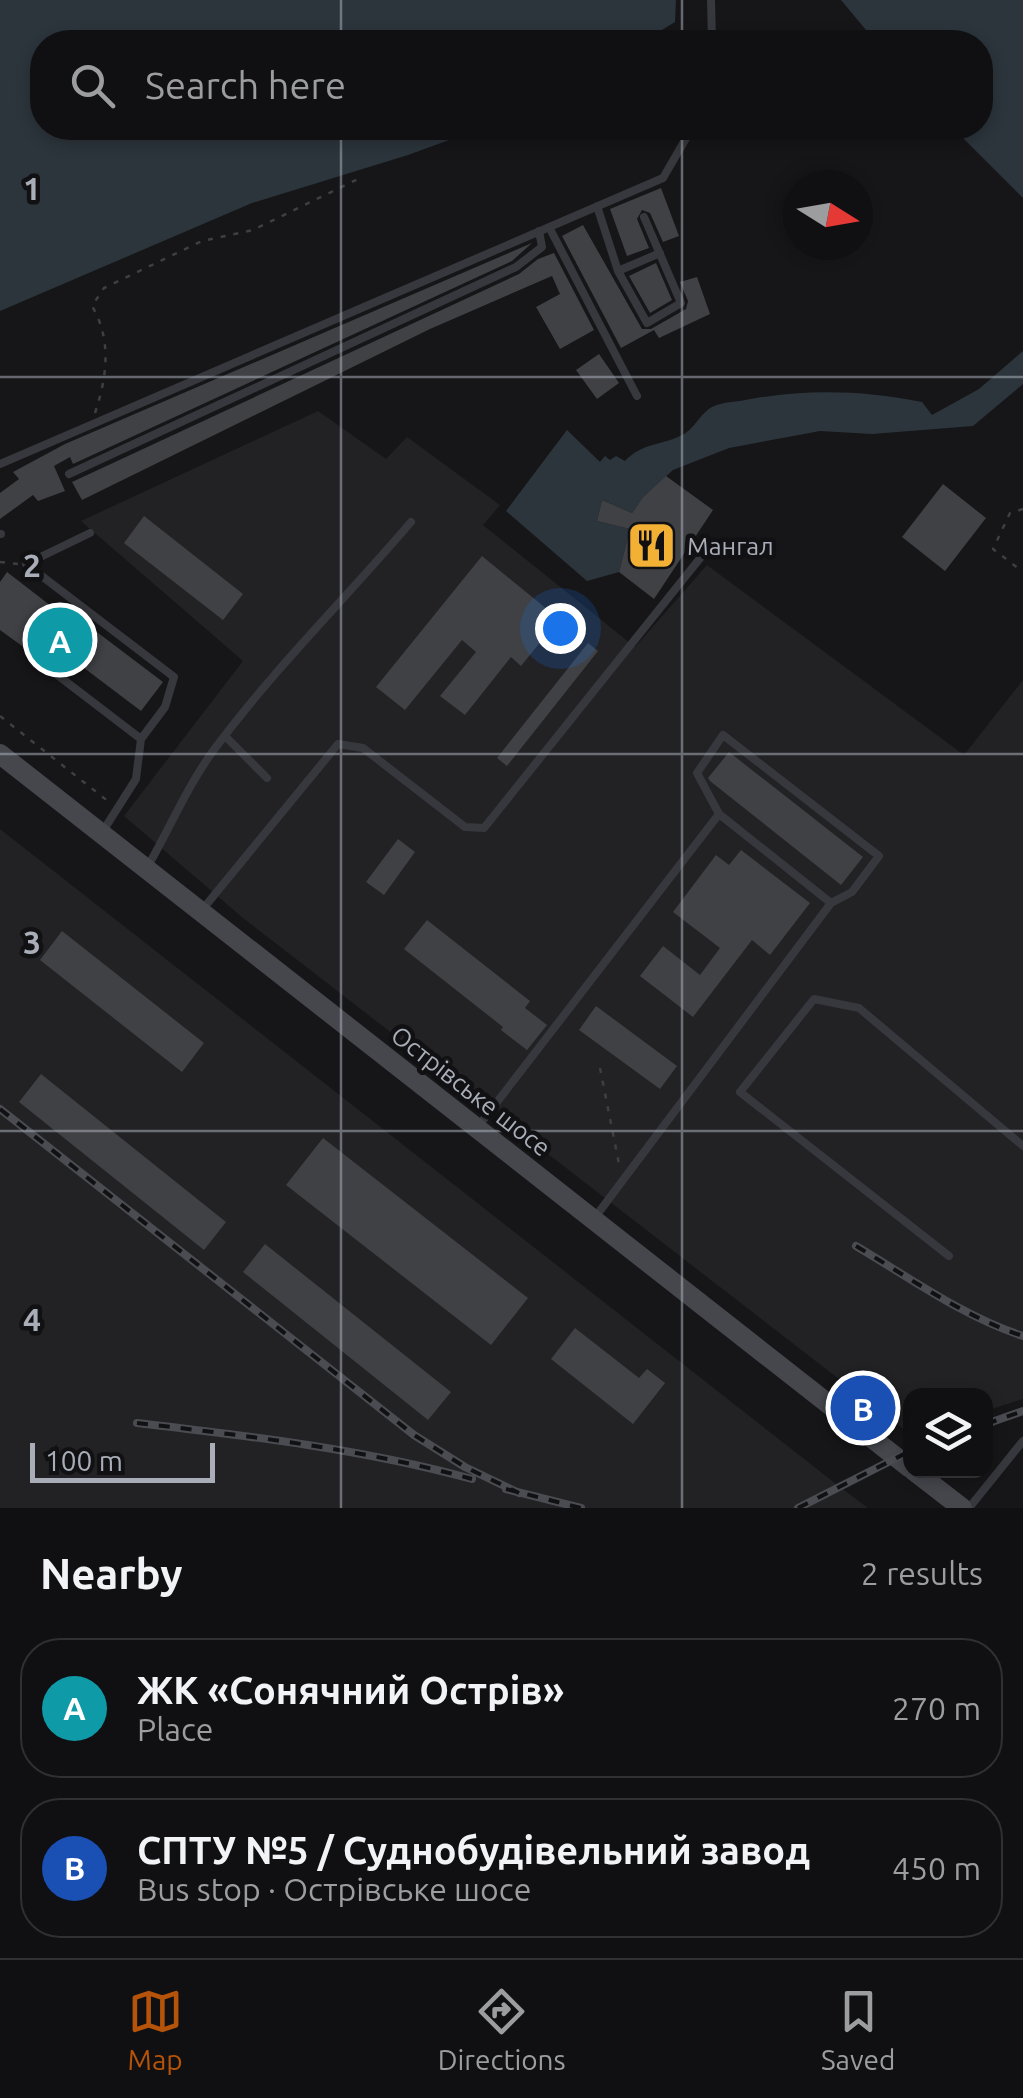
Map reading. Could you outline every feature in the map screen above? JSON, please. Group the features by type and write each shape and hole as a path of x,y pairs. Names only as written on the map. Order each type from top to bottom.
{"street":[{"name":"Острівське шосе","path":"0,754 903,1463"},
{"name":"Острівське шосе","path":"923,1478 965,1508"}],"lane":[{"path":"711,0 712,30"},
{"path":"0,464 662,178 685,140"},
{"path":"597,206 618,271 647,323 681,303 644,217"},
{"path":"549,227 637,396"},
{"path":"69,474 516,267 542,247 539,231"},
{"path":"618,271 660,254"},
{"path":"146,868 188,787 225,736 411,522"},
{"path":"90,533 26,564 174,678 165,706 141,739 136,779 102,834"},
{"path":"201,911 338,744 363,748 464,827 484,828 701,557"},
{"path":"43,664 141,739"},
{"path":"594,1219 831,902 852,892 879,856 723,735 697,773 719,814 831,902"},
{"path":"225,736 267,778"},
{"path":"478,1128 719,814"},
{"path":"950,1256 740,1092 814,999 858,1008 1023,1146"},
{"path":"965,1508 1023,1441"}],"path":[{"path":"91,424 106,379 102,322 92,306 104,288 202,241 253,230 360,178"},
{"path":"1023,509 1010,514 992,549 1023,572"},
{"path":"0,562 26,564"},
{"path":"0,716 118,808"},
{"path":"600,1068 622,1180"}],"shaded area":[{"path":"0,0 676,0 675,22 662,30 30,30 30,140 449,140 252,203 0,311"},
{"path":"841,0 1023,0 1023,198 965,140 993,140 993,30 866,30"},
{"path":"1023,351 1023,384 973,426 872,434 820,431 729,448 673,470 643,497 632,513 602,500 597,521 630,529 619,572 587,581 506,511 567,430 600,462 605,456 625,461 644,448 685,433 714,406 767,396 833,392 877,395 922,402 932,415 979,389"},
{"path":"318,411 386,459 407,437 500,505 483,525 635,647 707,565 964,755 1023,680 1023,1399 993,1409 993,1388 903,1388 903,1429 243,918 124,816 243,661 81,521"},
{"path":"0,829 840,1487 868,1508 0,1508"}],"building":[{"path":"661,188 679,236 663,242 650,213 642,210 637,219 649,248 627,256 610,209"},
{"path":"583,225 642,329 651,329 686,309 688,301 680,282 697,277 710,314 659,338 654,330 621,348 562,236"},
{"path":"532,243 512,261 73,464 70,457 54,466 65,491 38,501 33,495 0,519 0,493 19,479 13,472 65,444"},
{"path":"554,253 594,330 560,349 536,307 560,294 552,276 430,329 82,500 72,482 519,274 538,259"},
{"path":"656,263 672,300 650,313 629,276"},
{"path":"599,354 619,383 597,399 576,370"},
{"path":"666,476 713,510 654,599 619,572 630,529 597,521 602,500 632,513"},
{"path":"943,484 986,518 945,571 902,537"},
{"path":"144,516 243,594 223,620 124,543"},
{"path":"482,556 559,619 521,666 511,657 465,715 440,696 476,652 462,640 405,710 376,687"},
{"path":"7,572 73,623 77,617 163,682 141,711 59,649 53,656 29,651 0,630 0,582"},
{"path":"588,643 598,651 507,766 497,758"},
{"path":"729,752 863,857 841,885 710,781 708,778"},
{"path":"398,839 415,852 384,895 366,882"},
{"path":"741,850 810,903 770,955 752,940 693,1017 640,976 663,946 700,975 720,948 673,912 716,855 729,865"},
{"path":"427,920 530,1001 525,1008 547,1025 527,1050 404,949"},
{"path":"62,931 204,1043 182,1072 40,960"},
{"path":"596,1006 677,1066 660,1089 579,1030"},
{"path":"41,1074 226,1222 204,1250 19,1102"},
{"path":"323,1138 528,1298 491,1345 286,1185"},
{"path":"265,1244 451,1392 428,1420 243,1272"},
{"path":"575,1328 639,1378 647,1369 665,1383 633,1424 551,1359"}],"railway":[{"path":"0,1109 414,1435 465,1467 519,1493"},
{"path":"856,1246 958,1308 1023,1336"},
{"path":"993,1422 1023,1411"},
{"path":"137,1423 348,1452 472,1479"},
{"path":"798,1508 903,1455"},
{"path":"506,1489 581,1508"}],"place":[{"name":"Мангал","path":"652,546"},
{"name":"ЖК «Сонячний Острів»","path":"60,640"},
{"name":"СПТУ №5 / Суднобудівельний завод","path":"863,1408"}]}
